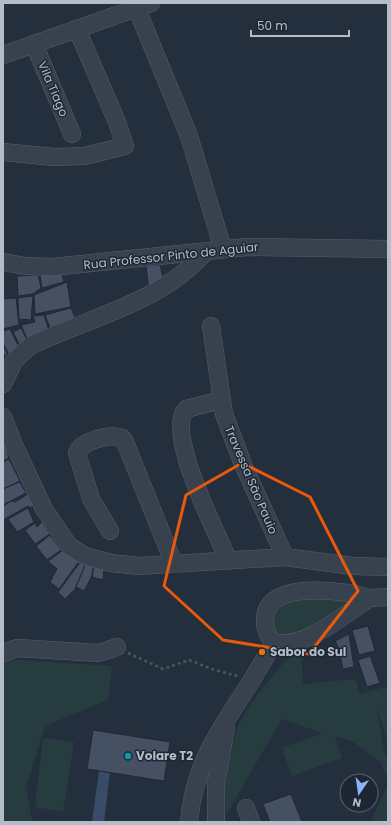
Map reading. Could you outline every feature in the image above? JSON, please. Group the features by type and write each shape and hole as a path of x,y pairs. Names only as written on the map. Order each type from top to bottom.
{"street":[{"path":"3,55 144,6 163,68 189,136 223,249"},
{"path":"3,152 54,157 85,156 125,146 115,116 77,29"},
{"name":"Vila Tiago","path":"34,44 72,134"},
{"name":"Rua Professor Pinto de Aguiar","path":"3,262 25,266 52,267 223,249 264,247 388,249"},
{"path":"3,384 14,361 30,346 170,284 193,266 206,251"},
{"name":"Travessa São Pauio","path":"211,326 221,400 242,462 285,557"},
{"path":"221,400 186,409 183,413 180,432 183,447 196,484 228,560"},
{"path":"3,417 36,493 69,546 85,556 111,563 139,566 285,557 353,566 388,567"},
{"path":"110,531 91,499 80,465 78,451 86,444 114,436 122,438 128,450 174,564"},
{"path":"370,598 303,640 287,644 274,642 266,632 265,617 269,604 279,597 301,591 328,591 370,598 388,597"},
{"path":"189,822 191,801 197,775 210,745 274,642"},
{"path":"3,653 16,648 99,653 117,647"},
{"path":"216,822 216,783 231,712"}],"path":[{"path":"136,658 163,669 189,660 250,681"}],"highlighted area":[{"path":"242,463 310,497 358,591 309,654 223,640 164,586 186,495"}],"green space":[{"path":"284,598 332,598 351,604 299,636 283,636 274,630 273,607"},
{"path":"301,648 303,684 355,679 360,694 388,686 388,744 377,709 384,751 388,759 388,782 382,764 352,741 335,736 342,758 292,776 282,748 323,733 282,719 226,815 224,775 239,723 256,696 285,661"},
{"path":"3,659 112,666 108,700 45,726 26,787 32,822 3,822"},
{"path":"43,738 74,742 63,812 35,807"},
{"path":"388,784 388,822 373,822 372,819 375,813 379,813 379,804"}],"water":[{"path":"99,771 110,772 104,822 92,822"}],"building":[{"path":"160,265 165,286 149,291 146,266"},
{"path":"61,271 64,282 42,288 40,275"},
{"path":"38,275 41,288 33,294 18,296 17,276"},
{"path":"67,282 71,307 35,314 34,295"},
{"path":"33,296 31,320 19,319 18,298"},
{"path":"16,298 19,325 3,329 3,299"},
{"path":"71,308 77,322 52,333 45,315"},
{"path":"44,315 50,334 29,343 21,325 35,322 33,316"},
{"path":"21,328 29,344 21,348 13,332"},
{"path":"10,329 20,349 9,355 3,343 3,331"},
{"path":"3,345 8,355 3,355"},
{"path":"3,439 9,458 3,461"},
{"path":"9,459 20,481 3,489 3,462"},
{"path":"20,482 26,493 3,505 3,489"},
{"path":"28,494 35,505 30,508 28,506 3,520 3,506 11,501 15,502"},
{"path":"28,508 34,522 17,532 8,519"},
{"path":"42,522 50,534 35,544 25,530 35,523 37,527"},
{"path":"50,535 61,550 47,560 36,546"},
{"path":"62,551 80,560 59,589 50,582 57,569 48,561"},
{"path":"81,561 86,563 75,589 65,599 58,592"},
{"path":"86,563 94,565 91,578 84,591 76,587"},
{"path":"94,565 104,568 103,580 92,577"},
{"path":"368,626 375,651 359,655 352,630"},
{"path":"349,634 354,667 343,669 339,649 335,641"},
{"path":"370,656 380,683 367,687 358,660"},
{"name":"Volare T2","path":"93,730 170,742 164,781 87,769"},
{"path":"291,794 302,822 270,822 263,804"}],"place":[{"name":"Sabor do Sul","path":"262,652"},
{"name":"Volare T2","path":"128,756"}]}
